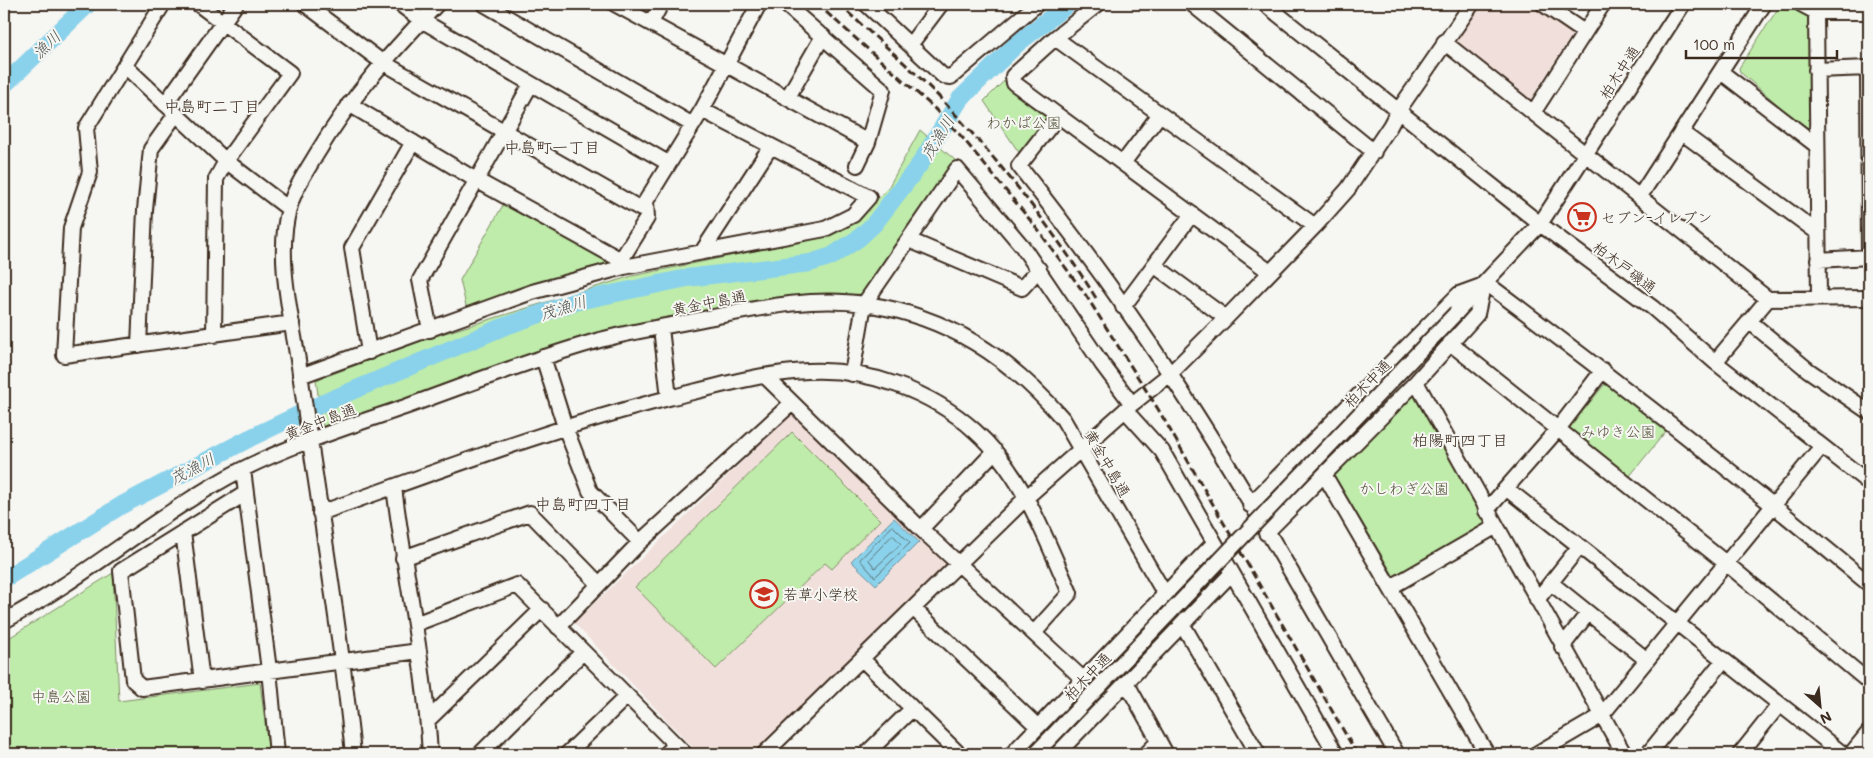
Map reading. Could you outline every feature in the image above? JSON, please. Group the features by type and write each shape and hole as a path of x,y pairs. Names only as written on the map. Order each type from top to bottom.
{"street":[{"path":"163,4 86,128 90,172 71,228 64,355 292,323"},
{"path":"198,4 290,72 226,161 216,179 214,335"},
{"path":"165,104 236,4"},
{"path":"305,4 382,62 641,209 668,163 693,126 759,4"},
{"path":"400,4 422,20 668,163"},
{"path":"353,754 343,660 292,323 285,257 288,209 302,178 349,104 382,62 437,4"},
{"path":"484,4 693,126"},
{"path":"615,4 868,142"},
{"path":"651,23 660,4"},
{"path":"785,4 883,90 868,142 857,165"},
{"path":"866,4 943,76 951,77 1037,4"},
{"path":"910,45 941,4"},
{"path":"1098,4 1055,38 1013,76 1014,83 1270,272"},
{"path":"1192,4 1374,152"},
{"name":"柏木戸磯通","path":"1266,4 1540,224 1653,308 1715,362 1869,483"},
{"path":"764,754 1027,497 1129,407 1170,374 1315,226 1348,189 1374,152 1398,110 1472,4"},
{"path":"1543,4 1584,32"},
{"path":"1534,113 1603,4"},
{"name":"柏木中通","path":"1035,754 1485,284 1540,224 1684,4"},
{"path":"1640,196 1764,4"},
{"path":"1801,4 1816,12 1869,12"},
{"path":"1816,12 1817,232 1820,298"},
{"path":"788,97 823,36"},
{"path":"1055,38 1315,226"},
{"path":"1444,42 1768,299 1869,298"},
{"path":"125,66 226,161 288,209"},
{"path":"1816,70 1869,68 1869,257 1818,260"},
{"path":"1721,72 1816,145"},
{"path":"430,330 420,280 531,84"},
{"path":"349,104 622,264"},
{"path":"300,376 532,292 622,264 825,230 852,215 869,197 702,110"},
{"path":"139,345 145,210 151,149 176,114"},
{"path":"1123,163 1160,114"},
{"path":"1058,116 1019,166 1074,235 1170,374 1250,505 1396,754"},
{"path":"1681,132 1817,232"},
{"path":"369,352 352,248 413,142"},
{"path":"702,252 771,146"},
{"path":"852,374 864,304 957,169 1039,269 1129,407 1162,451 1336,754"},
{"path":"622,264 648,218 646,201"},
{"path":"1123,307 1192,214"},
{"path":"909,240 1022,288 1039,269"},
{"path":"1154,265 1226,318"},
{"path":"1266,533 1325,476 1416,382 1477,314 1485,284"},
{"path":"1485,284 1603,370 1774,505 1869,584"},
{"path":"1250,505 1459,294 1485,284"},
{"path":"1715,362 1768,299"},
{"name":"黄金中島通","path":"6,620 198,495 308,436 596,341 754,309 809,302 864,304 934,323 970,339 1000,358 1034,386 1063,418 1258,754"},
{"path":"1749,321 1808,370 1869,412"},
{"path":"661,328 669,398"},
{"path":"1450,343 1727,564 1869,682"},
{"path":"542,358 565,427 590,491 640,542"},
{"path":"1486,511 1558,429 1603,370"},
{"path":"320,513 565,427 702,389 809,371 852,374 891,382 922,395 950,411 974,430 995,451 1027,497 1070,593 1034,633"},
{"path":"766,377 921,529 1083,679"},
{"path":"1416,382 1562,647 1624,754"},
{"path":"558,627 640,542 792,402"},
{"path":"1536,754 1601,716 1822,446"},
{"path":"921,529 995,451"},
{"path":"243,470 269,670 277,754"},
{"path":"1325,476 1487,754"},
{"path":"394,487 403,558 419,651 428,720 430,754"},
{"path":"1507,489 1842,754"},
{"path":"246,493 121,571 133,680 142,688 419,651"},
{"path":"403,558 530,513 599,584"},
{"path":"1391,587 1495,527"},
{"path":"183,532 202,680"},
{"path":"1012,754 1165,592 1214,543"},
{"path":"1537,600 1579,546"},
{"path":"1057,754 1127,684 1182,623 1231,574"},
{"path":"1551,583 1647,660"},
{"path":"415,624 517,584 627,696 676,751"},
{"path":"428,720 542,609"},
{"path":"914,609 1038,728"},
{"path":"1562,647 1588,613"},
{"path":"480,754 583,652"},
{"path":"862,659 959,754"},
{"path":"1648,754 1723,661"},
{"path":"1127,684 1166,754"},
{"path":"568,754 627,696"},
{"path":"1740,754 1779,706"},
{"path":"866,754 912,708"},
{"path":"1851,754 1869,732"},
{"path":"1146,754 1159,741"}],"shaded area":[{"path":"1482,4 1531,4 1574,32 1530,100 1454,45"},
{"name":"若草小学校","path":"793,413 896,516 953,565 754,754 699,754 574,623"}],"green space":[{"path":"1781,4 1787,4 1808,16 1811,128 1807,130 1740,72 1739,68"},
{"name":"わかば公園","path":"1004,81 1053,119 1022,157 984,101"},
{"path":"920,130 955,160 865,294 807,296 601,333 323,431 316,380 432,337 632,276 828,236 857,221 888,188"},
{"path":"503,205 608,260 607,263 467,310 460,280"},
{"name":"みゆき公園","path":"1608,384 1666,431 1629,477 1570,431 1570,427 1604,385"},
{"name":"かしわぎ公園","path":"1411,396 1414,396 1488,524 1395,578 1335,477 1336,473"},
{"path":"792,432 880,520 832,569 825,563 716,669 635,587"},
{"name":"中島公園","path":"113,573 119,701 260,683 269,754 4,754 4,641"}],"water":[{"path":"894,518 919,542 876,585 851,561"}],"waterway":[{"name":"漁川","path":"4,85 88,4"},
{"name":"茂漁川","path":"4,579 122,505 250,438 321,404 503,327 574,302 687,278 810,263 832,256 859,238 874,224 920,164 960,99 1017,44 1068,4"}],"railway":[{"path":"817,4 933,107 961,136 1035,226 1085,294 1158,409 1357,754"},
{"path":"839,4 930,87 984,147 1043,220 1096,298"}],"place":[{"name":"セブン-イレブン","path":"1582,217"},
{"name":"若草小学校","path":"764,594"}],"district":[{"name":"中島町二丁目","path":"212,105"},
{"name":"中島町一丁目","path":"552,146"},
{"name":"柏陽町四丁目","path":"1460,439"},
{"name":"中島町四丁目","path":"583,503"}]}
